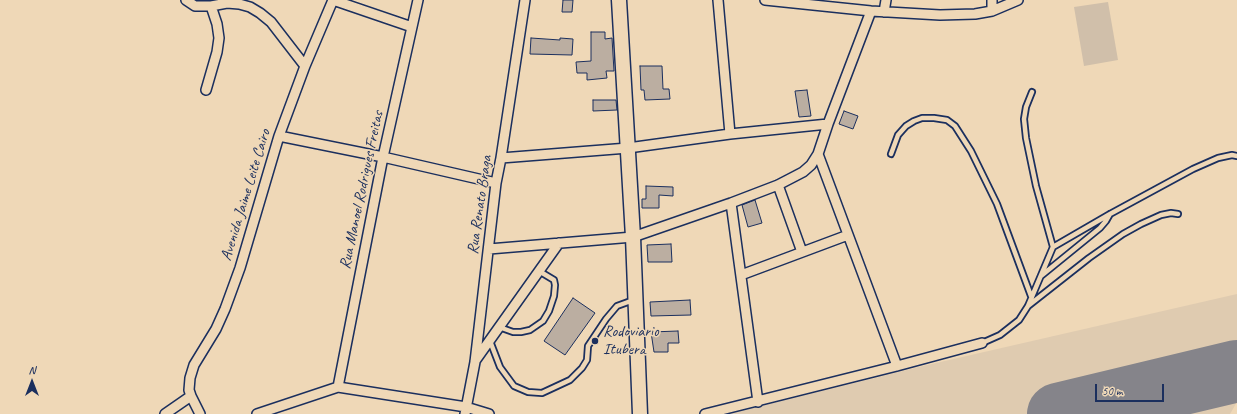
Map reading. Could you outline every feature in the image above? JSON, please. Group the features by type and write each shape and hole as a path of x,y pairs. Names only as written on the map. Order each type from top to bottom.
{"main road":[{"path":"619,0 633,237 640,414"}],"street":[{"path":"186,0 195,6 211,6 227,3 250,7 271,22 306,66"},
{"path":"332,0 412,27"},
{"name":"Avenida Jaime Leite Cairo","path":"191,396 189,390 190,378 194,365 216,329 225,309 240,268 279,136 332,0"},
{"name":"Rua Manoel Rodrigues Freitas","path":"338,387 384,157 418,0"},
{"name":"Rua Renato Braga","path":"465,411 474,362 496,183 525,0"},
{"path":"718,0 730,134"},
{"path":"766,0 871,11 940,15 975,14 992,11 1018,0"},
{"path":"884,12 886,0"},
{"path":"992,0 992,11"},
{"path":"206,90 217,52 219,38 217,24 211,6"},
{"path":"489,249 633,237 731,203 778,185 803,172 811,165 818,154 871,11"},
{"path":"501,158 628,148 730,134 828,124"},
{"path":"279,136 384,157 496,183"},
{"path":"818,154 898,366"},
{"path":"778,185 802,252"},
{"path":"731,203 758,402"},
{"path":"741,275 848,235"},
{"path":"474,362 559,243"},
{"path":"705,414 758,402 982,343"},
{"path":"257,414 338,387 465,411 489,414"},
{"path":"165,414 191,396 200,414"}],"lane":[{"path":"1032,92 1026,107 1024,119 1026,138 1038,193 1053,247"},
{"path":"891,154 898,135 906,126 914,121 922,118 934,118 947,120 955,126 974,157 997,204 1031,296"},
{"path":"982,343 1000,335 1019,320 1028,306 1053,247 1193,169 1218,158 1232,155 1237,156"},
{"path":"1028,306 1088,258 1123,234 1161,215 1170,213 1178,214"},
{"path":"1040,277 1100,228 1110,214"},
{"path":"499,327 513,332 521,332 530,330 543,321 549,311 554,296 555,285 554,280 539,271"},
{"path":"490,341 500,367 514,386 528,392 542,392 570,380 582,368 587,360 588,346 606,318 617,306 635,301"}],"shaded area":[{"path":"1108,2 1118,60 1084,66 1074,7"},
{"path":"1237,294 1237,402 1230,414 729,414 923,366"}],"building":[{"path":"563,0 573,0 572,12 562,12"},
{"path":"591,32 605,32 605,39 612,38 614,71 606,71 607,78 587,80 587,73 577,73 576,62 591,61"},
{"path":"531,38 560,40 560,38 573,39 572,55 530,54"},
{"path":"640,66 662,66 663,89 669,89 670,99 645,100 644,90 641,90"},
{"path":"807,90 811,116 799,117 795,91"},
{"path":"593,100 616,100 617,110 593,111"},
{"path":"844,111 858,116 853,129 839,124"},
{"path":"646,186 673,187 673,196 659,195 659,208 642,208 642,199 646,199"},
{"path":"755,200 762,223 748,227 742,205"},
{"path":"671,244 672,262 648,262 647,245"},
{"path":"573,298 595,313 565,355 544,341"},
{"path":"690,300 691,315 651,316 650,302"},
{"path":"678,331 679,343 668,343 668,352 654,352 651,332"}],"runway":[{"path":"1058,414 1237,371"}],"place":[{"name":"Rodoviario Itubera","path":"595,341"}]}
